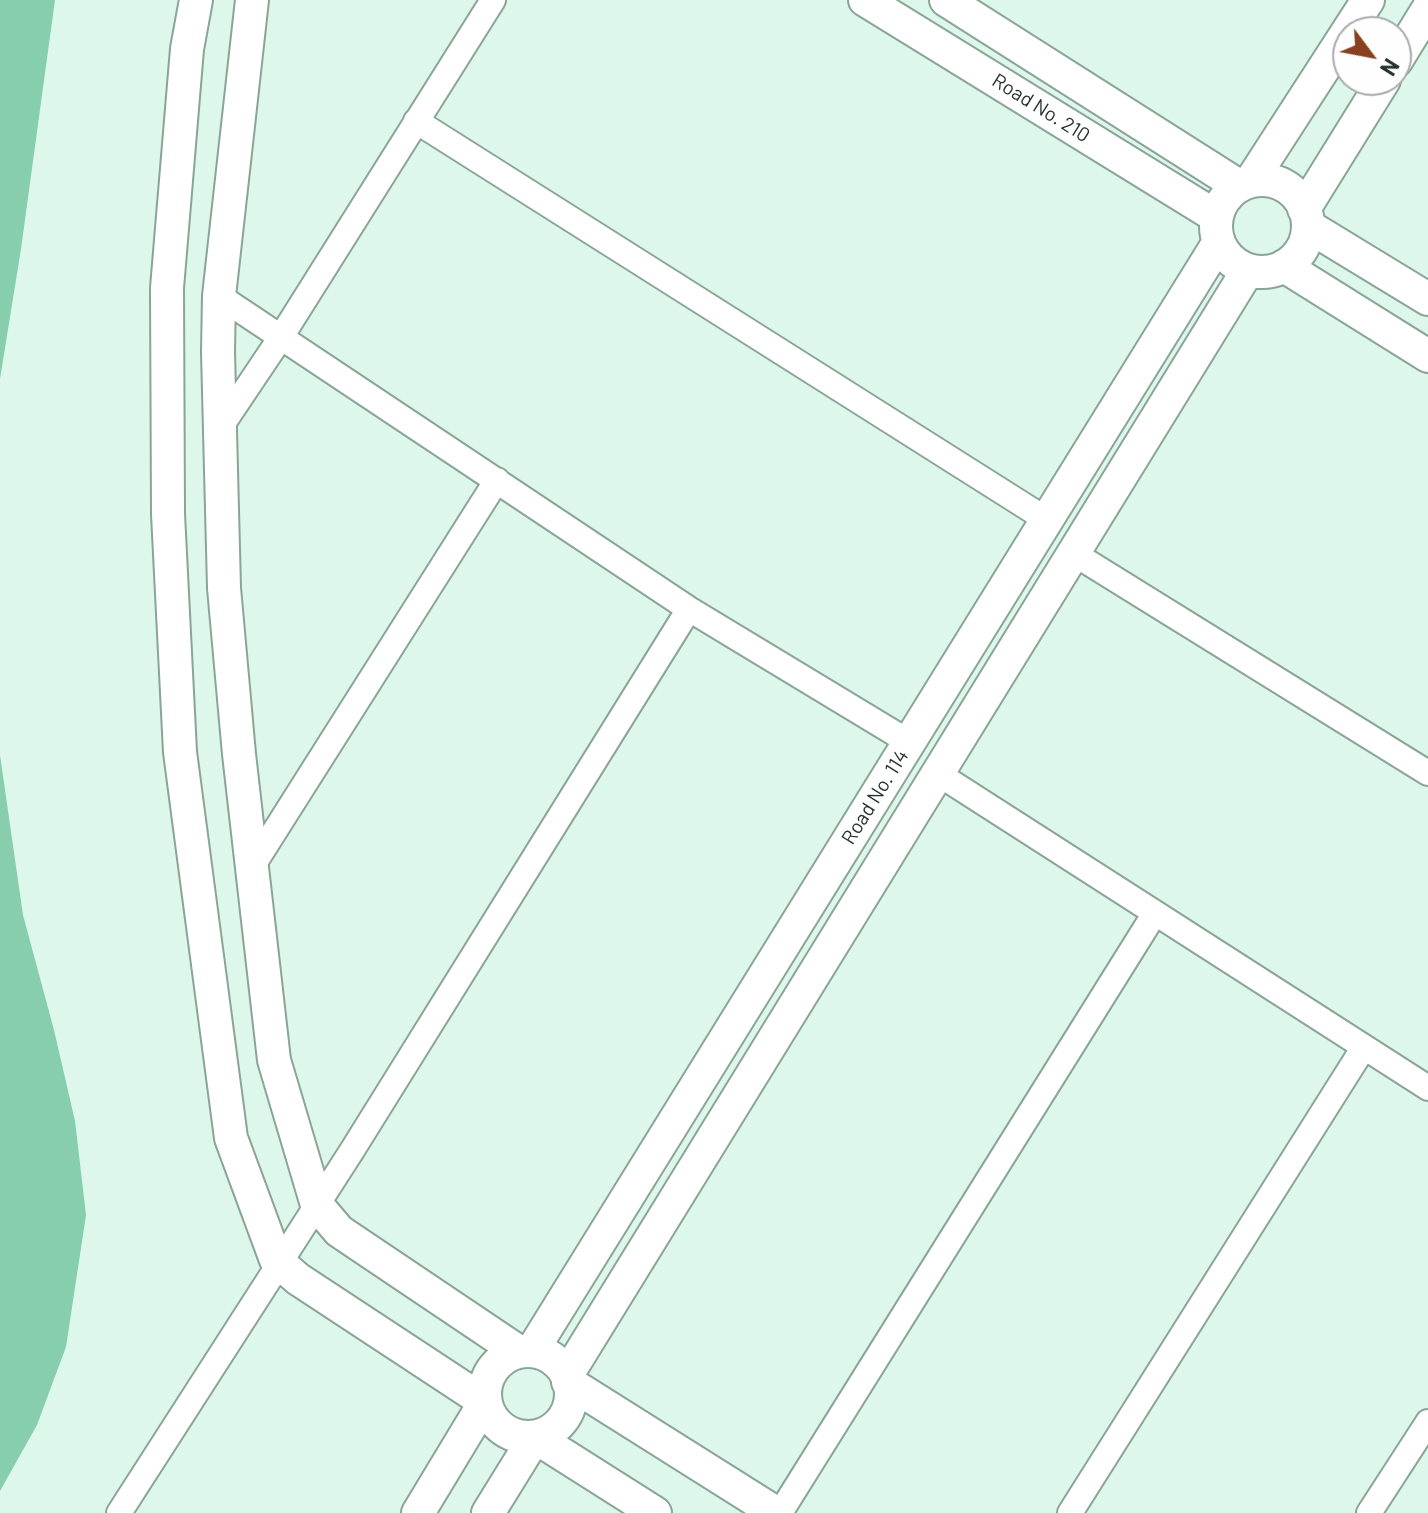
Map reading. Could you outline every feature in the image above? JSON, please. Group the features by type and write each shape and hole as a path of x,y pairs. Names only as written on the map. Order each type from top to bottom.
{"street":[{"path":"196,0 187,49 167,288 168,514 180,752 231,1138 276,1260 298,1279 485,1402"},
{"path":"252,0 219,296 220,428 224,588 239,754 274,1060 317,1205 339,1231 526,1352 556,1361 567,1379 570,1401 566,1414 547,1433 535,1437 488,1513"},
{"path":"220,428 281,337 493,0"},
{"name":"Road No. 210","path":"865,0 1218,229 1225,254 1248,270"},
{"name":"Road No. 210","path":"946,0 1245,183 1277,182 1289,188 1306,217 1428,299"},
{"path":"1218,229 1221,204 1245,183 1368,0"},
{"path":"1412,35 1428,9"},
{"path":"1248,270 1260,272 1284,266 1301,249 1306,217 1375,96"},
{"path":"416,121 1047,520"},
{"name":"Road No. 114","path":"526,1352 1047,520 1218,229"},
{"path":"1284,266 1428,356"},
{"name":"Road No. 114","path":"567,1379 1248,270"},
{"path":"167,288 219,296 689,609 909,742"},
{"path":"168,429 220,428"},
{"path":"252,867 497,480"},
{"path":"1073,553 1428,773"},
{"path":"119,1513 317,1205 689,609"},
{"path":"937,773 1428,1088"},
{"path":"567,1379 778,1513 1155,913"},
{"path":"1070,1513 1364,1047"},
{"path":"526,1352 507,1357 496,1365 485,1389 485,1402 490,1415 508,1433 535,1437 655,1513"},
{"path":"418,1513 485,1402"},
{"path":"1369,1513 1428,1422"}],"shaded area":[{"path":"0,0 55,0 0,379"},
{"path":"0,755 23,915 75,1121 86,1215 66,1347 37,1425 0,1491"}]}
